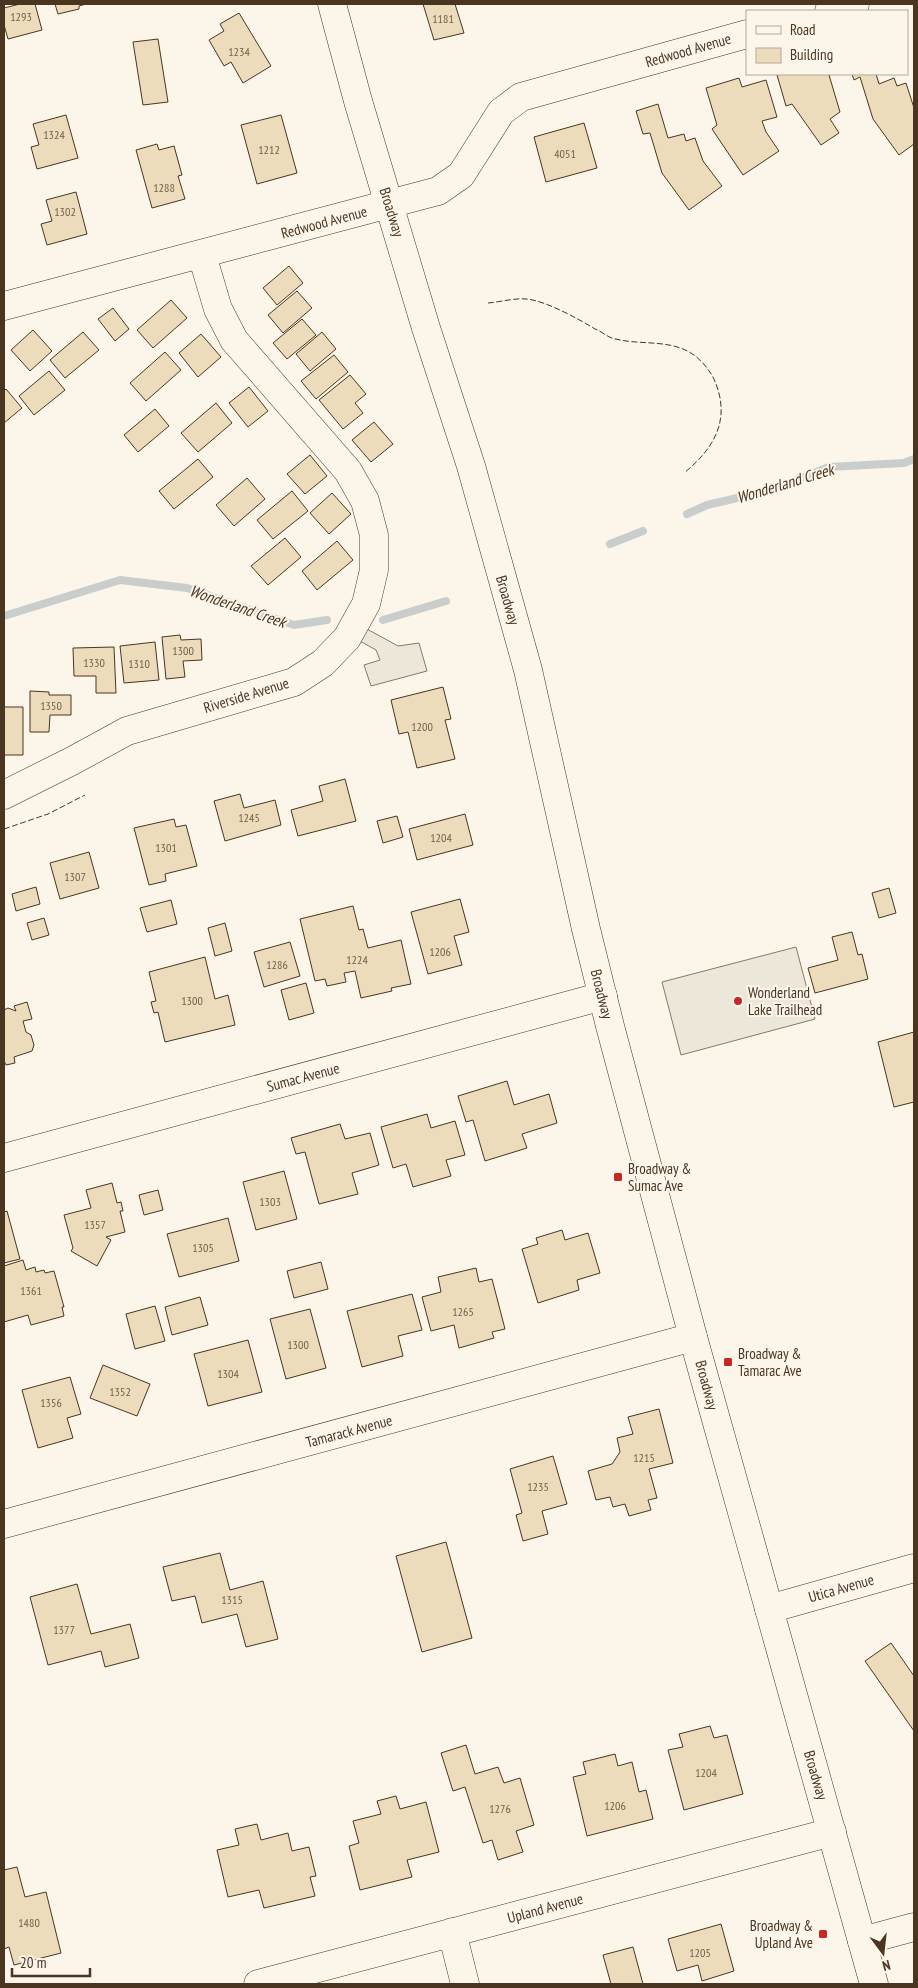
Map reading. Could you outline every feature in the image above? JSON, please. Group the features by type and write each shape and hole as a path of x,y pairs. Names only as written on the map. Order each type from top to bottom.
{"street":[{"name":"Broadway","path":"332,4 358,101 428,336 471,466 528,670 603,996 693,1337 874,1984"},
{"path":"832,10 855,4"},
{"name":"Redwood Avenue","path":"4,306 438,191 461,175 501,112 521,97 746,34"},
{"name":"Riverside Avenue","path":"4,794 72,761 127,730 294,682 323,663 348,638 366,604 374,570 374,535 365,501 348,470 234,340 218,309 202,255"},
{"name":"Sumac Avenue","path":"4,1158 603,996"},
{"name":"Tamarack Avenue","path":"4,1524 693,1337"},
{"name":"Utica Avenue","path":"768,1609 914,1568"},
{"name":"Upland Avenue","path":"258,1984 832,1832"},
{"path":"862,1941 914,1927"},
{"path":"452,1932 465,1984"}],"shaded area":[{"path":"356,623 398,646 419,643 427,671 371,686 364,665 380,660 376,650 349,635"},
{"name":"Wonderland Lake Trailhead","path":"796,947 815,1019 681,1055 662,982"}],"building":[{"path":"20,4 35,4 42,30 8,39 4,25 4,8"},
{"path":"55,4 86,4 79,6 79,9 58,14"},
{"path":"423,4 455,4 464,33 434,40"},
{"path":"239,13 271,66 243,83 231,62 224,66 209,40 224,31 220,24"},
{"path":"158,39 168,102 143,105 133,42"},
{"path":"777,75 829,75 840,112 830,119 839,133 821,145 792,104 786,106"},
{"path":"852,75 876,75 879,84 894,78 897,86 906,83 914,108 914,144 899,155 873,119 860,77 854,80"},
{"path":"739,78 742,87 766,80 777,117 762,121 766,132 779,151 743,175 712,129 717,125 706,88"},
{"path":"658,104 668,138 684,134 686,141 695,138 703,161 722,186 689,210 662,173 650,133 643,134 636,111"},
{"path":"66,115 78,158 37,169 31,147 39,145 33,124"},
{"path":"281,115 297,173 257,184 241,125"},
{"path":"584,123 597,168 546,182 534,137"},
{"path":"157,144 159,150 174,146 182,175 178,176 185,199 152,208 136,150"},
{"path":"76,192 87,234 47,245 41,224 52,221 46,200"},
{"path":"289,266 303,283 277,305 263,288"},
{"path":"297,291 312,308 283,333 268,315"},
{"path":"171,300 187,318 153,348 137,330"},
{"path":"113,308 129,329 115,341 98,319"},
{"path":"302,319 316,335 287,359 273,343"},
{"path":"33,330 52,351 30,371 11,350"},
{"path":"83,332 99,350 65,378 50,360"},
{"path":"322,332 336,349 310,371 296,354"},
{"path":"201,334 221,357 198,377 179,353"},
{"path":"165,352 181,370 146,401 130,383"},
{"path":"334,355 348,372 316,399 301,381"},
{"path":"49,371 65,390 34,415 19,396"},
{"path":"350,375 366,394 355,403 363,413 343,429 319,400"},
{"path":"249,387 268,411 248,427 229,403"},
{"path":"6,389 22,408 4,423 4,391"},
{"path":"216,403 232,423 198,452 181,433"},
{"path":"155,409 169,426 138,452 124,435"},
{"path":"374,422 393,444 371,462 352,440"},
{"path":"310,455 327,476 305,494 287,474"},
{"path":"198,459 213,477 174,509 159,491"},
{"path":"247,478 265,499 234,526 216,505"},
{"path":"292,491 308,511 273,539 257,520"},
{"path":"332,493 351,514 329,534 310,513"},
{"path":"285,538 301,557 268,585 251,566"},
{"path":"337,541 353,560 317,590 302,571"},
{"path":"180,635 181,640 201,639 202,660 183,661 185,677 166,679 162,637"},
{"path":"155,642 159,680 124,683 120,646"},
{"path":"114,647 116,693 96,693 96,676 74,676 73,648"},
{"path":"443,687 451,719 445,720 455,759 417,768 408,732 399,734 391,700"},
{"path":"30,691 49,692 49,695 71,695 71,715 50,715 49,732 30,732"},
{"path":"4,707 23,707 23,755 4,755"},
{"path":"345,779 356,821 298,836 291,810 323,801 319,786"},
{"path":"240,794 244,808 275,800 281,825 225,841 214,801"},
{"path":"465,814 473,845 417,860 409,829"},
{"path":"397,816 403,837 383,843 377,821"},
{"path":"174,819 176,827 186,825 197,866 165,874 166,881 149,885 134,828"},
{"path":"89,852 99,888 60,899 50,863"},
{"path":"36,887 40,904 16,911 12,894"},
{"path":"889,888 896,913 879,918 872,893"},
{"path":"460,899 469,932 454,936 462,965 428,974 411,912"},
{"path":"171,900 177,924 147,932 140,908"},
{"path":"353,906 359,930 363,929 368,948 401,940 411,984 391,988 392,991 361,998 355,971 344,973 346,982 327,986 325,979 315,981 300,919"},
{"path":"44,918 49,935 32,940 27,923"},
{"path":"225,923 232,951 215,956 208,928"},
{"path":"852,932 858,955 862,954 868,979 815,993 808,968 838,960 832,937"},
{"path":"290,942 300,976 264,987 254,952"},
{"path":"205,957 215,999 228,995 235,1025 165,1042 158,1012 154,1013 151,1002 156,1001 149,972"},
{"path":"306,983 314,1013 289,1020 281,990"},
{"path":"27,1002 32,1019 23,1021 26,1032 31,1035 34,1045 32,1051 14,1057 15,1063 6,1065 4,1061 4,1010 8,1008 16,1011 14,1006"},
{"path":"914,1032 914,1102 894,1107 878,1042"},
{"path":"507,1081 514,1105 549,1094 557,1123 522,1134 527,1148 485,1161 473,1120 466,1122 458,1096"},
{"path":"427,1114 431,1128 455,1121 465,1155 446,1160 451,1176 413,1187 406,1164 393,1168 381,1127"},
{"path":"340,1124 345,1139 370,1133 379,1165 352,1173 358,1194 319,1204 305,1152 296,1154 291,1138"},
{"path":"284,1171 297,1219 256,1230 243,1182"},
{"path":"112,1183 117,1203 121,1202 123,1211 120,1211 125,1232 106,1237 111,1240 97,1266 71,1251 73,1248 64,1215 91,1208 86,1190"},
{"path":"158,1190 163,1210 144,1215 139,1195"},
{"path":"7,1211 20,1259 4,1263 4,1212"},
{"path":"228,1218 239,1261 179,1277 167,1234"},
{"path":"562,1230 565,1240 588,1233 600,1273 577,1280 579,1290 538,1303 522,1249 538,1244 536,1238"},
{"path":"23,1260 26,1270 35,1267 36,1272 44,1270 45,1273 54,1271 64,1307 62,1307 64,1316 31,1325 28,1315 4,1322 4,1266"},
{"path":"321,1262 328,1289 294,1298 287,1271"},
{"path":"476,1268 479,1282 492,1279 505,1329 492,1332 494,1338 459,1348 454,1325 431,1331 422,1297 441,1292 438,1277"},
{"path":"412,1294 422,1330 398,1336 403,1356 362,1367 347,1311"},
{"path":"200,1297 208,1325 172,1335 165,1307"},
{"path":"155,1306 165,1341 135,1349 126,1314"},
{"path":"310,1309 326,1368 286,1379 270,1319"},
{"path":"248,1340 262,1392 208,1406 194,1354"},
{"path":"103,1365 150,1384 137,1416 90,1398"},
{"path":"70,1377 81,1414 67,1418 73,1438 38,1448 22,1390"},
{"path":"659,1409 673,1463 649,1469 657,1498 648,1500 651,1510 629,1516 625,1504 613,1507 610,1497 596,1500 588,1471 612,1464 620,1452 617,1438 633,1434 628,1417"},
{"path":"553,1456 567,1504 542,1511 548,1534 523,1541 516,1515 522,1513 510,1469"},
{"path":"446,1542 472,1638 422,1652 396,1556"},
{"path":"220,1553 230,1590 263,1581 278,1639 246,1647 237,1614 202,1623 195,1596 172,1601 163,1567"},
{"path":"77,1584 91,1634 130,1624 139,1658 105,1667 101,1651 48,1665 30,1597"},
{"path":"891,1643 914,1676 914,1731 865,1661"},
{"path":"710,1726 714,1738 727,1735 743,1794 684,1810 668,1750 683,1747 679,1734"},
{"path":"466,1745 475,1774 498,1767 504,1783 520,1778 534,1825 516,1831 523,1852 498,1860 492,1840 483,1843 465,1787 453,1791 441,1753"},
{"path":"615,1754 618,1766 632,1762 639,1792 646,1790 653,1819 587,1836 573,1777 586,1774 583,1762"},
{"path":"396,1796 400,1809 426,1802 439,1852 407,1860 412,1877 360,1890 349,1846 359,1843 353,1821 381,1814 377,1801"},
{"path":"257,1824 261,1840 288,1833 292,1851 309,1847 316,1876 310,1877 315,1896 264,1908 259,1890 228,1897 217,1850 239,1845 235,1829"},
{"path":"17,1867 25,1897 46,1892 61,1953 14,1965 9,1947 4,1949 4,1870"},
{"path":"721,1924 734,1971 702,1981 698,1965 677,1971 668,1939"},
{"path":"633,1947 643,1984 611,1984 603,1955"}],"waterway":[{"name":"Wonderland Creek","path":"687,514 707,505 768,491 829,467 904,463 914,459"},
{"name":"Wonderland Creek","path":"610,544 643,531"},
{"name":"Wonderland Creek","path":"4,616 120,580 187,588 294,625 327,620"},
{"name":"Wonderland Creek","path":"383,620 446,601"}],"fence":[{"path":"488,303 517,299 533,300 580,320 612,338 675,346 688,351 696,357 704,364 713,377 719,392 721,418 718,430 705,453 684,473"},
{"path":"4,829 48,814 85,795"}],"place":[{"name":"Wonderland Lake Trailhead","path":"738,1001"},
{"name":"Broadway & Sumac Ave","path":"618,1177"},
{"name":"Broadway & Tamarac Ave","path":"728,1362"},
{"name":"Broadway & Upland Ave","path":"823,1934"}]}
